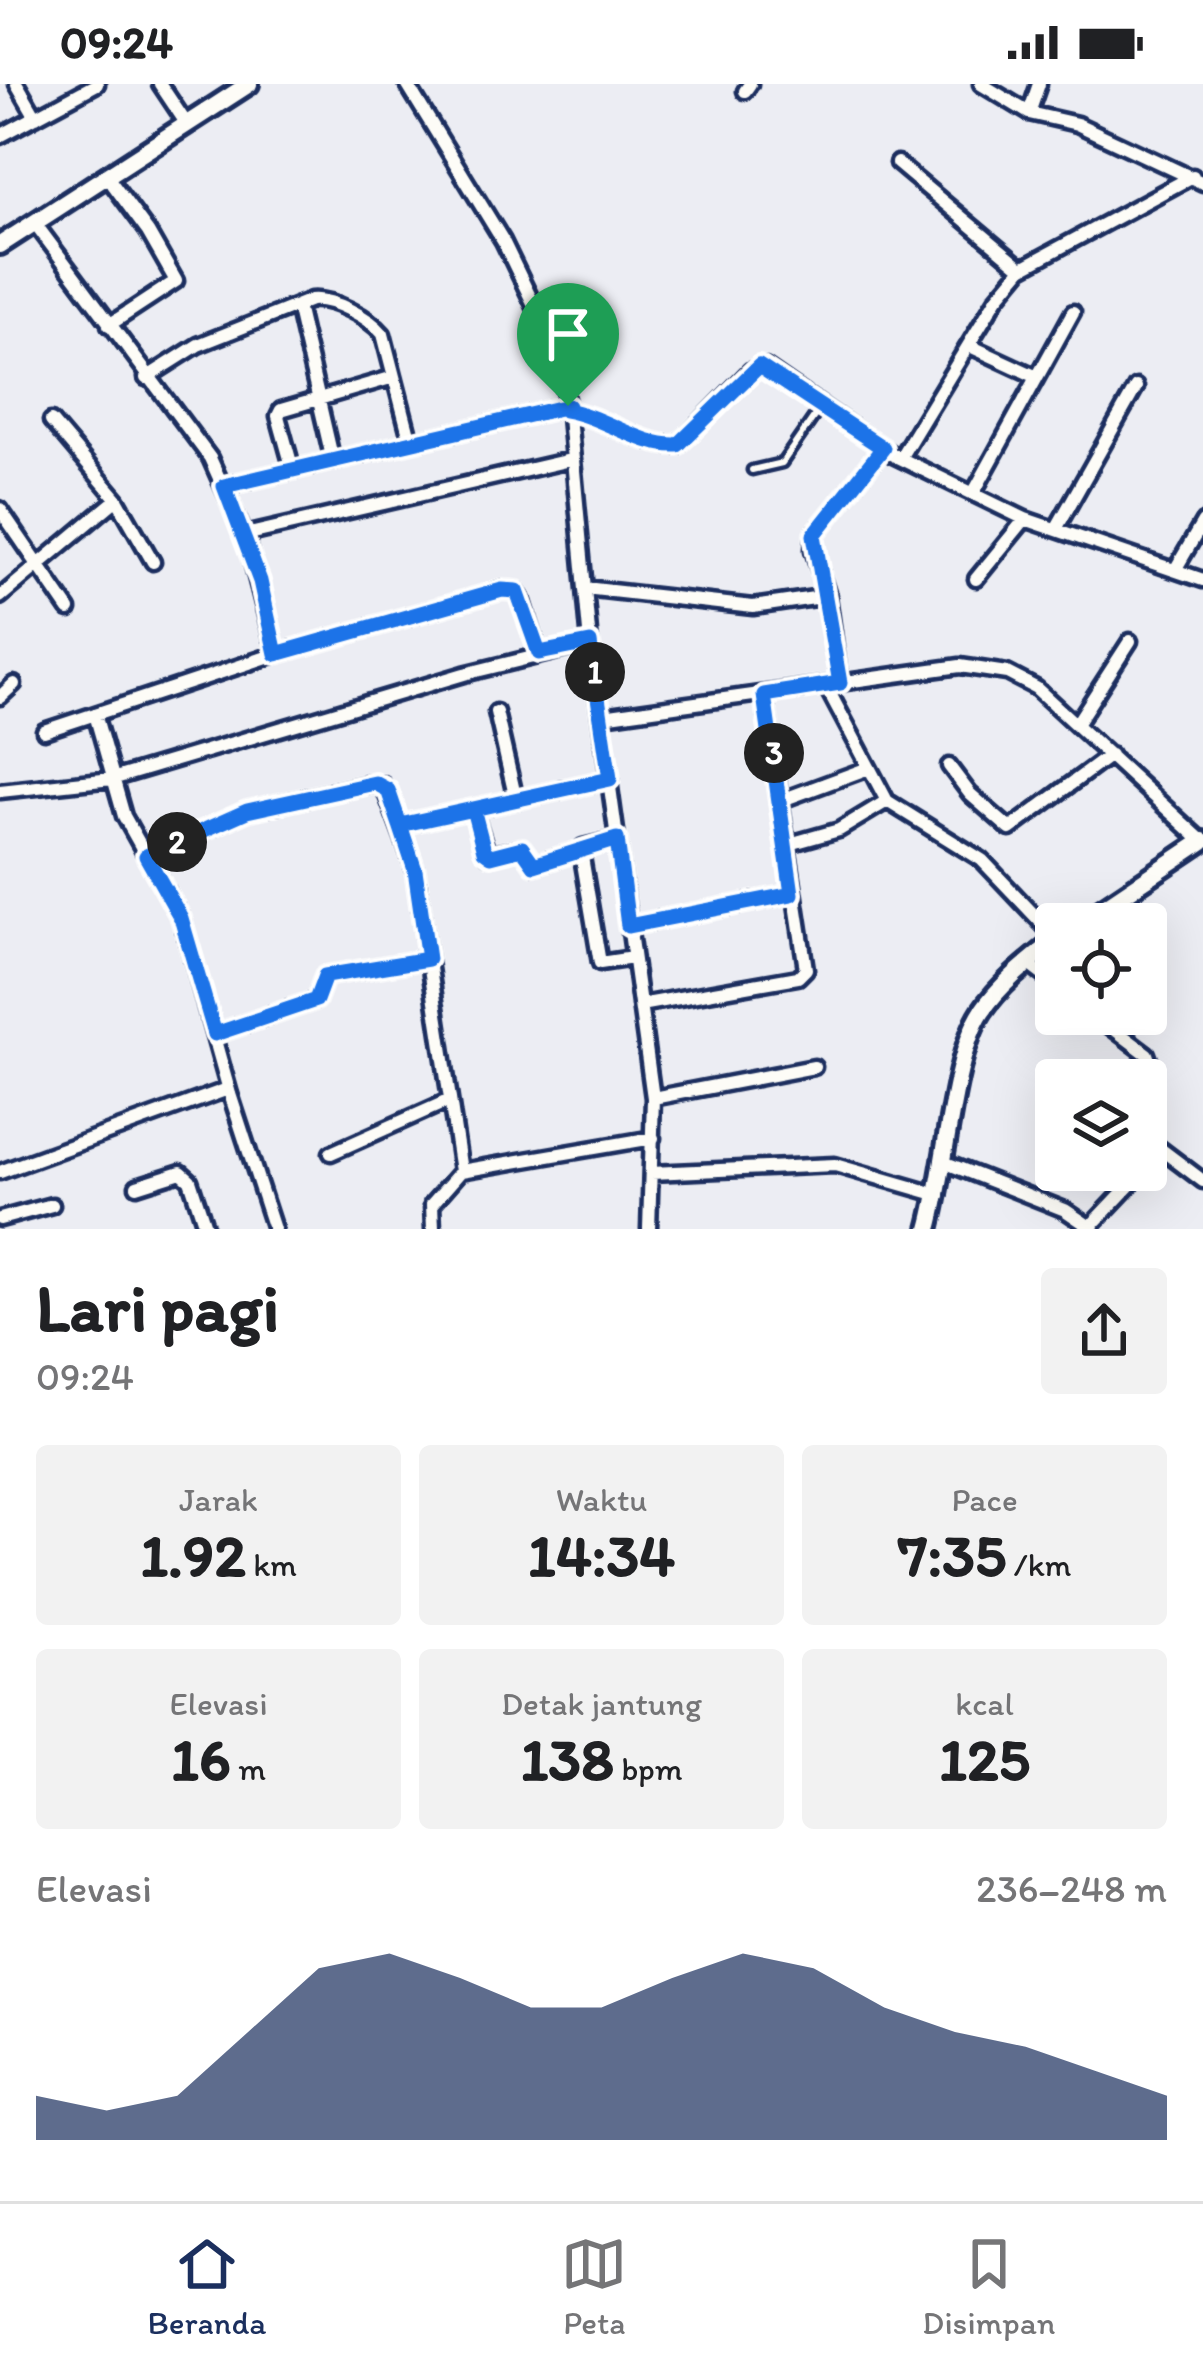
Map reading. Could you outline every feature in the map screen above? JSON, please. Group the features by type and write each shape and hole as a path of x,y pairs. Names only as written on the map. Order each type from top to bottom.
{"street":[{"path":"17,84 36,117"},
{"path":"0,136 97,84"},
{"path":"160,84 186,124"},
{"path":"0,245 249,84"},
{"path":"406,84 503,241 549,336 567,408 590,643 653,1098 650,1229"},
{"path":"981,84 1029,113 1077,124 1198,180"},
{"path":"1029,113 1039,84"},
{"path":"897,163 1022,268"},
{"path":"106,175 148,232 176,281 109,325"},
{"path":"900,458 1004,288 1022,268 1198,180"},
{"path":"34,222 210,458 245,535 276,654"},
{"path":"146,378 198,345 297,306 325,300 375,324 383,334 411,442"},
{"path":"297,306 332,460"},
{"path":"974,492 1073,312"},
{"path":"970,346 1037,377"},
{"path":"224,486 567,408 656,442 678,445 759,366 900,458 1025,519 1203,580"},
{"path":"293,470 278,413 317,397 394,377"},
{"path":"1056,529 1136,388"},
{"path":"51,421 117,500 153,562"},
{"path":"883,448 814,535 813,550 828,596 833,684 866,769 887,801 982,860 1035,917"},
{"path":"245,535 570,460"},
{"path":"0,597 117,500"},
{"path":"0,509 69,610"},
{"path":"976,578 1025,519"},
{"path":"1174,570 1203,522"},
{"path":"585,588 753,607 828,596"},
{"path":"44,730 276,654 510,589 522,598 539,653"},
{"path":"1077,723 1130,641"},
{"path":"0,791 112,778 539,653 590,643"},
{"path":"603,716 974,666 1022,679 1077,723 1203,842 1111,903"},
{"path":"0,697 14,684"},
{"path":"640,1005 804,974 807,964 792,894 764,695"},
{"path":"496,712 517,800"},
{"path":"94,714 112,778 146,856 181,918 228,1089 274,1229"},
{"path":"949,766 970,794 1010,829 1110,755"},
{"path":"782,800 866,769"},
{"path":"400,825 610,779"},
{"path":"146,856 247,811 375,783 388,790 415,870 461,1171"},
{"path":"786,845 839,830 887,801"},
{"path":"473,809 488,855 522,848 534,865 617,839"},
{"path":"581,850 600,963 633,958"},
{"path":"628,926 792,894"},
{"path":"929,1229 946,1163 959,1072 973,1030 986,1005 1035,956"},
{"path":"215,1034 316,1000 325,976 428,959"},
{"path":"1027,963 1035,969"},
{"path":"1122,1035 1149,1059"},
{"path":"653,1098 814,1067"},
{"path":"0,1172 228,1089"},
{"path":"331,1153 450,1100"},
{"path":"433,1229 431,1204 461,1171 652,1138"},
{"path":"1167,1153 1203,1180"},
{"path":"946,1163 1065,1210 1092,1228 1125,1191"},
{"path":"651,1173 835,1165 939,1195"},
{"path":"137,1186 181,1172 190,1180 206,1229"},
{"path":"0,1219 52,1205"}],"lane":[{"path":"752,470 782,463 822,405"}],"route":[{"path":"568,406 224,486 260,581 276,654 502,590 517,591 539,653 590,643 610,779 517,800 473,809 400,825 415,870 428,959 325,976 316,1000 215,1034 181,918 146,856 247,811 375,783 388,790 400,825 473,809 484,851 491,856 522,848 534,865 617,839 628,926 792,894 764,695 840,683 814,535 883,448 759,366 678,445 668,446 594,416 565,410 568,406"}]}
